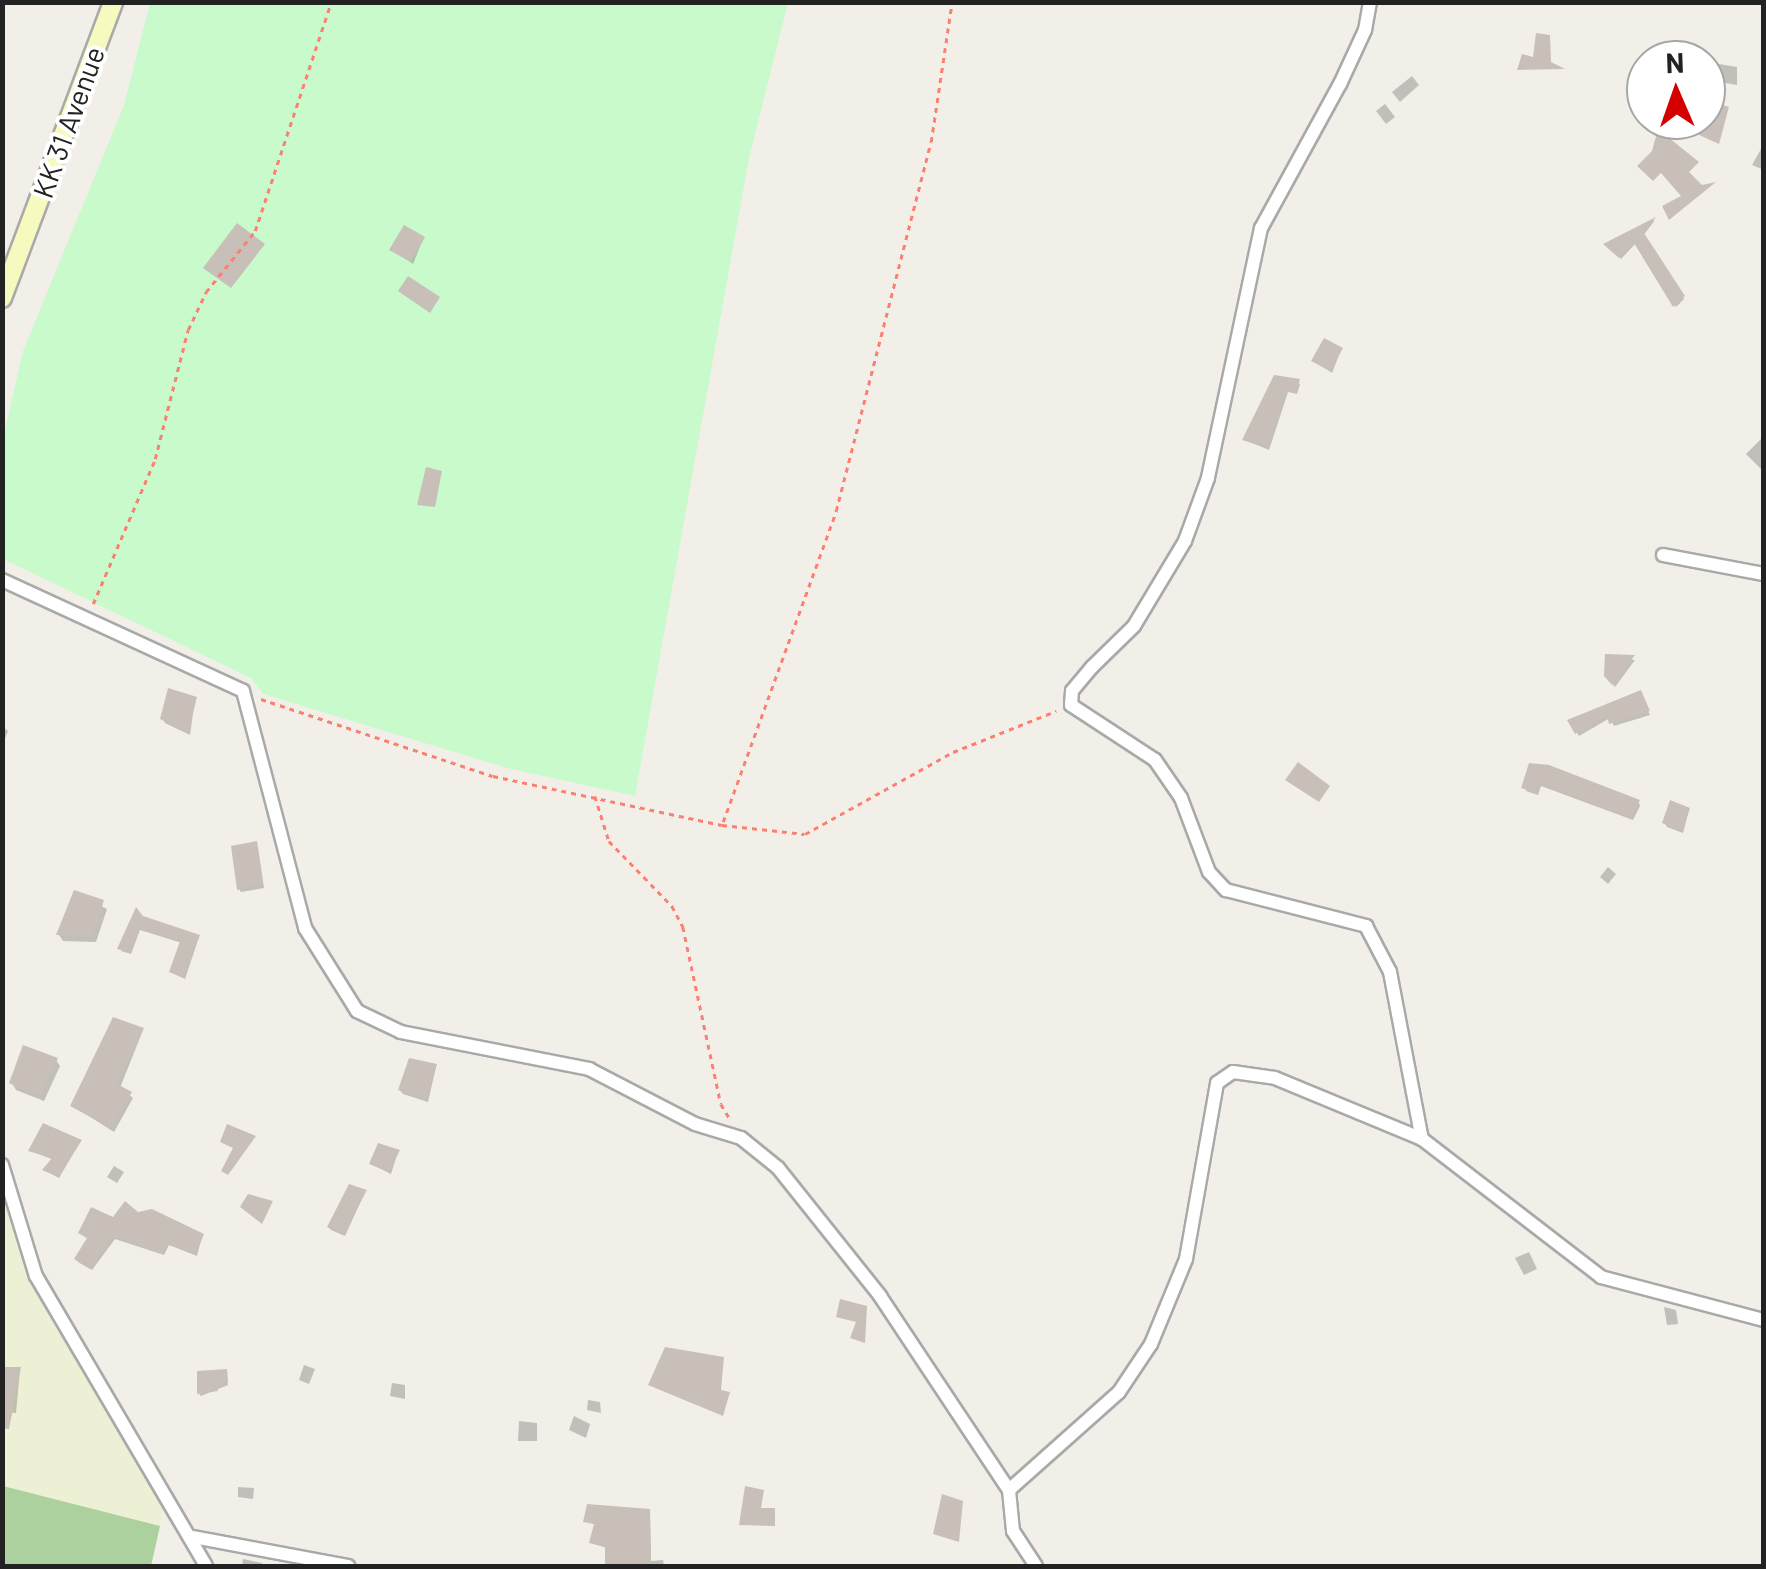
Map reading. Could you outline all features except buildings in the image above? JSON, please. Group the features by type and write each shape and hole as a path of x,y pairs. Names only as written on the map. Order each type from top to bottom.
{"main road":[{"name":"KK 31 Avenue","path":"2,298 113,2"}],"street":[{"path":"1370,2 1366,30 1340,84 1261,228 1208,478 1185,542 1134,626 1082,679 1071,705 1154,760 1181,798 1209,872 1226,890 1366,926 1390,972 1422,1139"},
{"path":"1663,556 1764,574"},
{"path":"2,580 243,691 305,928 357,1011 401,1032 588,1068 695,1124 741,1138 778,1168 880,1296 1009,1490 1013,1532 1036,1566"},
{"path":"1009,1490 1120,1392 1151,1344 1186,1259 1224,1075 1275,1078 1422,1139 1601,1277 1764,1320"},
{"path":"2,1165 36,1276 121,1431 193,1537 206,1566"},
{"path":"193,1537 348,1566"}],"path":[{"path":"86,619 154,460 188,330 206,292 254,230 331,2"},
{"path":"722,824 836,511 932,142 952,2"},
{"path":"243,691 328,726 493,776 722,824 806,834 953,752 1071,705"},
{"path":"595,796 609,841 663,896 683,928 721,1104 741,1138"}],"green space":[{"path":"150,3 788,3 749,158 635,796 507,768 263,694 251,678 3,559 3,439 23,351 124,105"},
{"path":"2,1154 51,1293 121,1418 167,1476 160,1526 3,1486"},
{"path":"3,1486 160,1526 151,1566 3,1566"}]}
